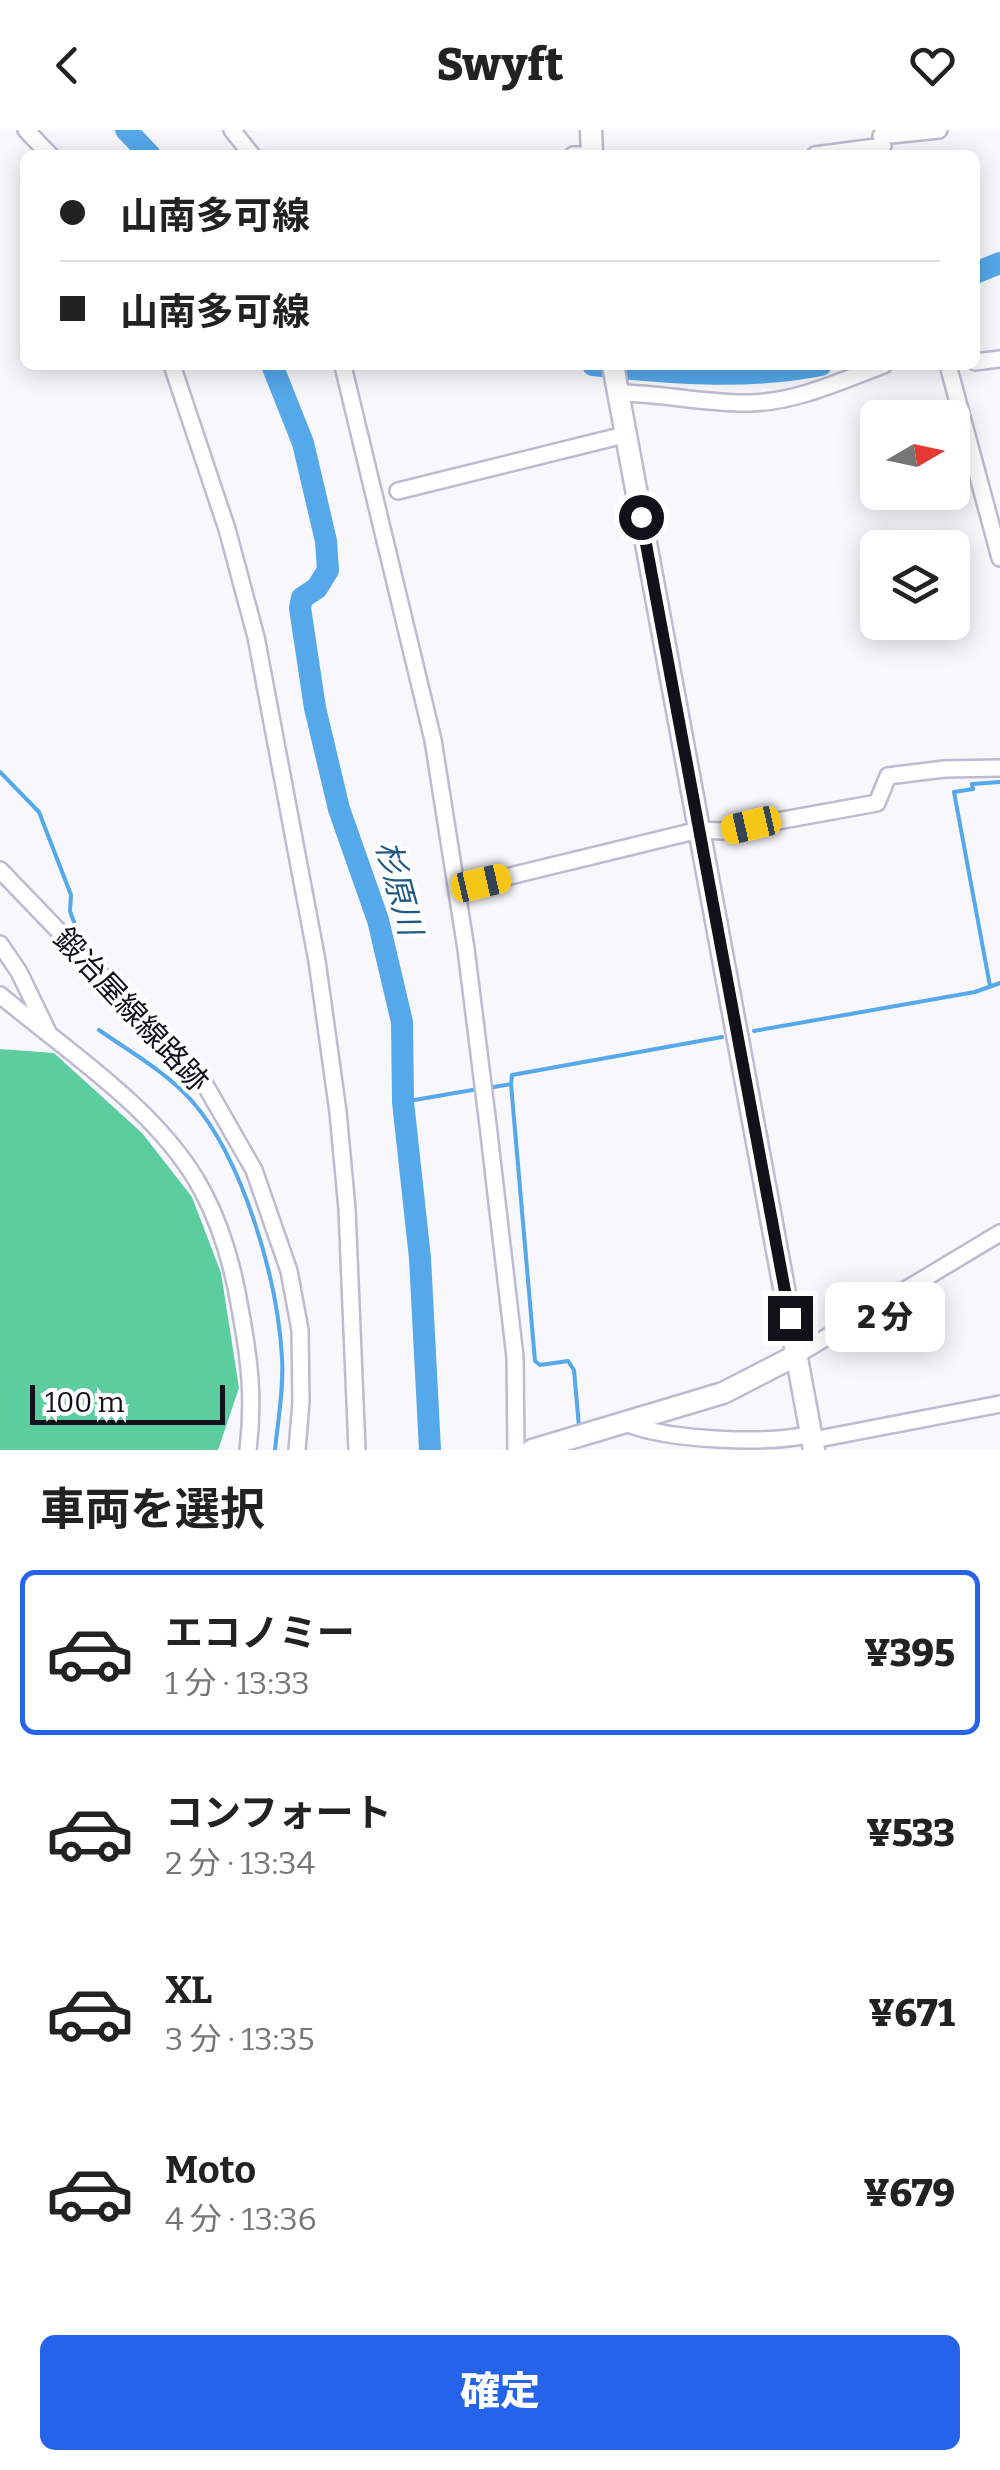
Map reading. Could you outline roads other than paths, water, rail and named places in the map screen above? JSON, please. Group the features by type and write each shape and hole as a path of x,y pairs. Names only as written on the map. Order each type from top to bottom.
{"main road":[{"path":"615,380 813,1441"},
{"path":"532,1450 723,1393 797,1356"}],"street":[{"path":"26,130 45,150"},
{"path":"232,130 248,150"},
{"path":"841,150 939,130"},
{"path":"174,370 226,529 256,637 317,960 347,1209 357,1450"},
{"path":"344,370 411,641 439,778 466,949 506,1280 514,1357 516,1450"},
{"path":"615,380 653,393 752,403 809,394 871,370"},
{"path":"950,370 1000,558"},
{"path":"398,491 620,436 626,438"},
{"path":"481,883 699,830 722,831 877,803 888,776 1000,768"},
{"name":"鍛冶屋線線路跡","path":"0,870 203,1081 254,1170 289,1271 300,1330 297,1450"},
{"path":"0,944 19,972 50,1037"},
{"path":"0,995 136,1107 201,1188 224,1238 235,1276 251,1368 253,1407 248,1450"},
{"path":"797,1356 1000,1232"},
{"path":"628,1424 650,1432 813,1441 1000,1404"}],"waterway":[{"name":"杉原川","path":"126,130 145,150"},
{"path":"980,271 1000,263"},
{"name":"杉原川","path":"274,370 303,443 326,541 328,570 317,588 302,598 300,608 315,708 339,809 378,920 402,1022 403,1102 420,1258 430,1450"},
{"path":"654,370 736,374 793,370"},
{"path":"0,772 39,812 71,895 74,922"},
{"path":"990,986 954,792 973,789 972,784 1000,782"},
{"path":"754,1031 975,992 1000,983"},
{"path":"99,1030 159,1071 191,1100 210,1125 242,1187 265,1258 279,1327 282,1381 275,1450"},
{"path":"488,1088 511,1084 512,1075 722,1037"},
{"path":"511,1084 535,1361 540,1365 568,1361 574,1370 579,1427"},
{"path":"403,1102 478,1089"}]}
